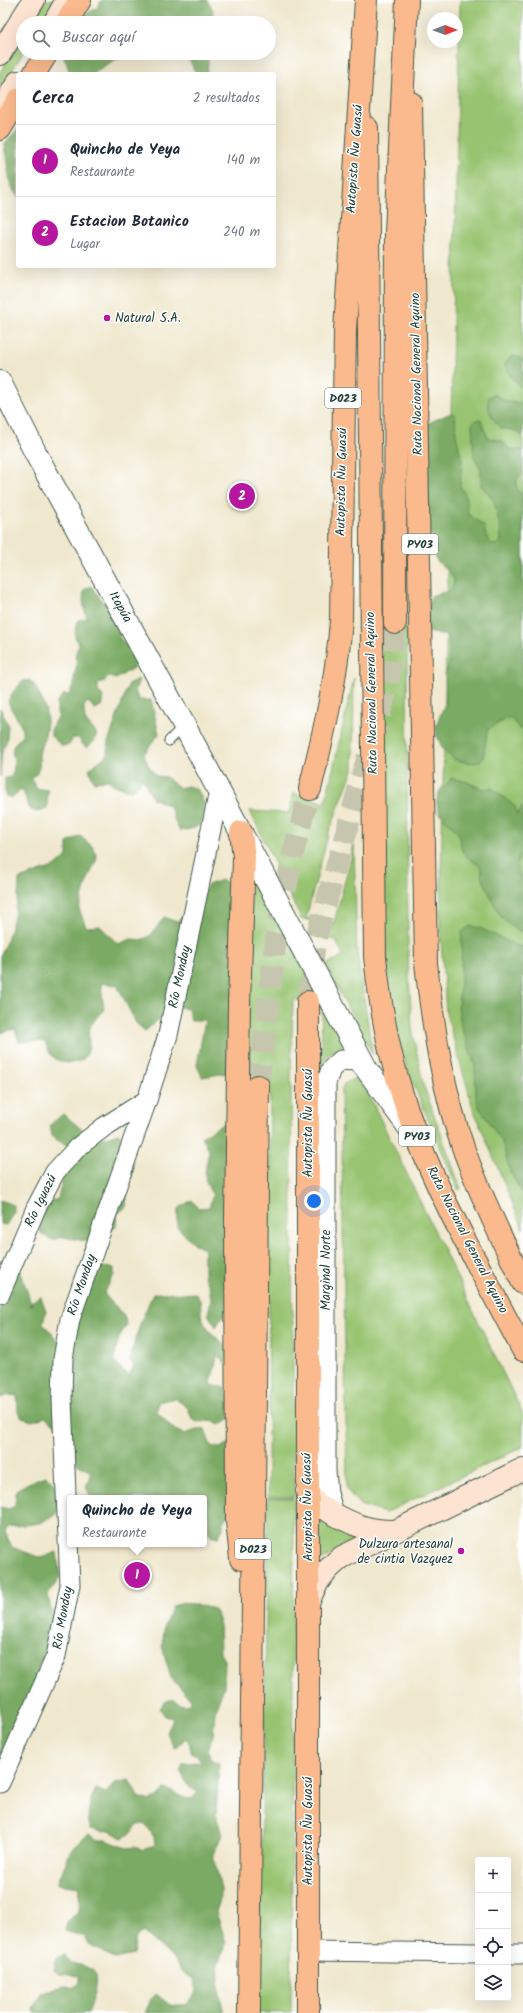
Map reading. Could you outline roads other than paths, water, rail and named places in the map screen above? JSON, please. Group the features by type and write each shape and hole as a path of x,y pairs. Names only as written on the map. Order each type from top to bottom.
{"highway":[{"path":"70,16 80,0"},
{"path":"395,623 396,233 407,0"},
{"name":"Ruta Nacional General Aquino","path":"410,0 426,963 438,1048 465,1152 491,1218 523,1283"},
{"name":"Ruta Nacional General Aquino","path":"366,3 375,957 380,1004 389,1047 401,1091 418,1138 451,1210 523,1350"},
{"name":"Autopista Ñu Guasú","path":"310,789 330,711 338,661 341,620 344,330 366,3"},
{"path":"35,72 43,60"},
{"path":"0,129 16,103"},
{"path":"241,832 244,857 239,1004 236,1218 237,1521 252,1658"},
{"name":"Autopista Ñu Guasú","path":"308,1002 308,2013"},
{"name":"D023","path":"249,2013 258,1086"}],"main road":[{"path":"24,16 34,0"},
{"path":"58,16 68,0"},
{"path":"0,54 16,29"},
{"path":"24,72 32,60"},
{"path":"0,112 16,85"},
{"path":"309,1600 315,1586 324,1572 342,1557 523,1469"},
{"path":"308,1491 312,1500 350,1524 366,1529 395,1531"}],"street":[{"name":"Itapúa","path":"0,382 40,461 184,725 366,1070 418,1138"},
{"name":"Río Monday","path":"67,1516 62,1400 63,1359 70,1319 147,1100 168,1035 219,791"},
{"name":"Marginal Norte","path":"334,1514 328,1493 326,1471 326,1083 331,1069 341,1060 356,1061 366,1070"},
{"name":"Río Iguazú","path":"0,1294 36,1208 55,1172 78,1147 104,1127 147,1100"},
{"name":"Río Monday","path":"0,1783 56,1656 64,1624 70,1585 68,1547"},
{"path":"308,1951 475,1953"},
{"path":"511,1954 523,1954"}],"lane":[{"path":"169,741 184,725"}],"tunnel":[{"path":"308,1002 315,942 388,685 395,623"},
{"path":"258,1086 277,930 295,846 310,789"}],"place":[{"name":"Natural S.A.","path":"107,318"},
{"name":"Estacion Botanico","path":"242,496"},
{"name":"Dulzura artesanal de cintia Vazquez","path":"461,1551"},
{"name":"Quincho de Yeya","path":"137,1575"}]}
